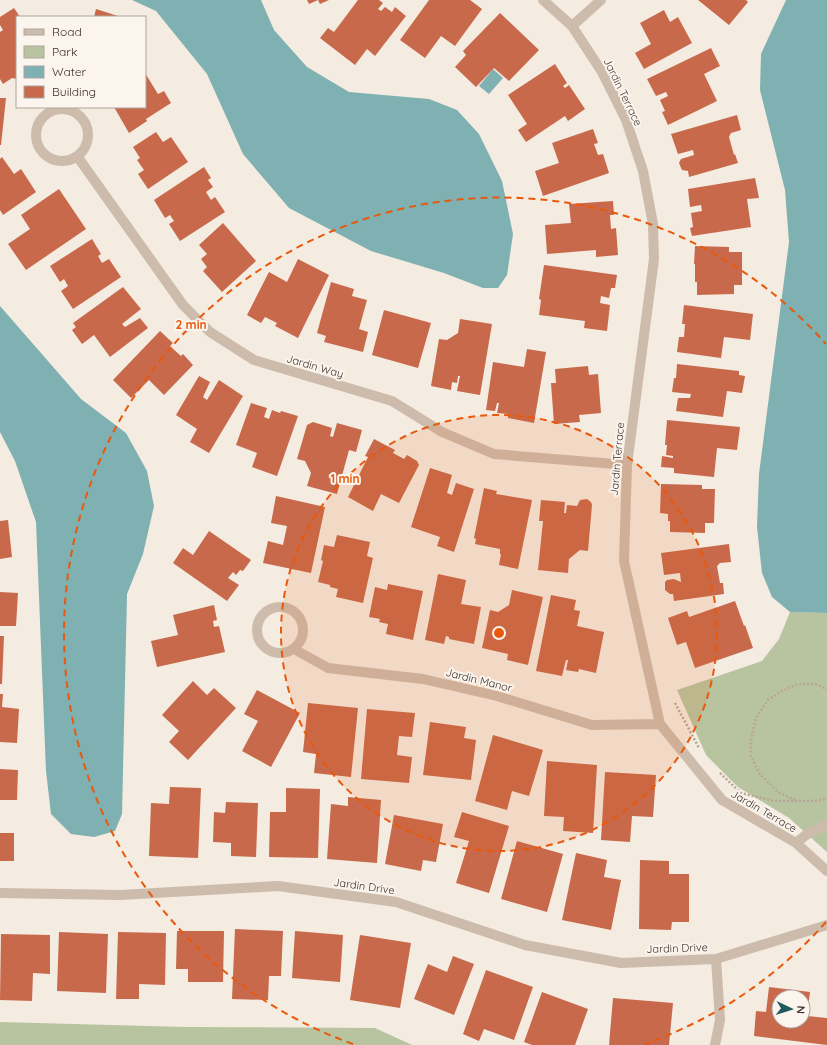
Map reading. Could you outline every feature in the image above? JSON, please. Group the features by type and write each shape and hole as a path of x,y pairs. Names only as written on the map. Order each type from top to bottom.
{"street":[{"name":"Jardin Terrace","path":"543,0 572,26 602,72 626,120 643,171 653,224 654,259 626,465 624,561 660,724 722,800 796,843 827,871"},
{"path":"572,26 601,0"},
{"path":"56,109 66,109 76,113 83,120 87,129 88,140 84,149 77,156 68,161 58,161 48,157 40,151 36,141 36,131 40,121 46,114 56,109"},
{"name":"Jardin Way","path":"77,156 182,305 210,332 254,360 392,401 442,432 494,454 626,465"},
{"path":"283,606 292,609 298,616 302,624 303,633 300,642 294,649 286,653 276,653 268,650 261,644 257,636 256,626 259,618 266,611 274,607 283,606"},
{"name":"Jardin Manor","path":"294,649 328,668 423,679 497,696 592,725 660,724"},
{"path":"796,843 806,835 827,824"},
{"name":"Jardin Drive","path":"0,893 120,895 278,886 396,902 524,945 621,963 716,959 827,925"},
{"name":"Jardin Drive","path":"715,1045 720,1020 716,959"}],"path":[{"path":"797,801 778,792 759,773 751,756 751,739 756,718 768,700 782,691 798,684 815,684 827,689"},
{"path":"675,703 702,752"},
{"path":"716,769 741,793 774,801 827,799"}],"green space":[{"path":"790,612 827,613 827,852 789,818 738,787 706,755 677,690 762,661 779,639"},
{"path":"0,1022 185,1027 375,1028 412,1045 0,1045"}],"water":[{"path":"132,0 261,0 274,30 307,67 349,92 429,99 457,110 479,134 502,181 513,234 507,275 498,288 483,288 444,273 371,251 289,208 243,154 207,74 156,11"},
{"path":"786,0 827,0 827,613 790,612 772,597 762,573 757,527 759,474 789,242 785,190 760,90 761,54"},
{"path":"493,69 503,78 489,94 479,86"},
{"path":"0,306 81,399 126,433 147,471 154,506 143,554 127,594 122,814 115,831 94,837 71,834 51,814 46,771 36,522 15,461 0,432"}],"building":[{"path":"307,0 318,0 309,4"},
{"path":"318,0 329,0 320,4"},
{"path":"358,0 379,0 383,3 378,9 381,11 385,7 392,12 395,7 406,16 375,56 367,49 355,65 320,38 328,28 334,32"},
{"path":"429,0 470,0 482,9 455,46 441,36 425,58 400,40"},
{"path":"698,0 746,0 748,2 729,25"},
{"path":"14,8 19,16 16,16 16,79 12,78 3,84 0,79 0,32 3,30 0,25 0,17"},
{"path":"96,9 118,16 94,16"},
{"path":"664,10 670,22 678,17 692,43 644,69 635,53 651,44 640,23"},
{"path":"500,13 539,50 509,81 494,68 476,87 455,67 466,55 463,51"},
{"path":"711,48 720,66 704,74 717,101 668,125 662,112 665,111 660,100 668,96 666,92 656,96 647,79"},
{"path":"555,64 567,83 563,86 565,88 569,85 585,109 568,121 565,116 526,142 518,130 527,124 508,95"},
{"path":"146,75 158,94 164,91 171,103 146,119 147,121 129,133 115,108 146,108"},
{"path":"0,98 6,98 1,145 0,145"},
{"path":"737,115 741,130 731,133 729,137 738,163 689,177 688,171 682,170 679,163 681,159 694,155 693,150 678,154 671,134"},
{"path":"593,129 598,143 594,144 598,155 603,154 609,173 543,196 535,171 559,163 552,143"},
{"path":"156,132 163,142 171,137 188,162 148,189 138,174 144,170 137,160 140,158 133,147"},
{"path":"2,157 14,174 21,169 36,192 3,215 0,210 0,159"},
{"path":"204,167 211,178 208,180 213,187 206,192 211,200 215,197 225,212 180,241 169,224 174,221 170,215 165,218 154,200"},
{"path":"755,178 759,198 747,199 751,227 692,236 690,228 693,227 691,213 702,211 701,205 690,207 688,189"},
{"path":"59,189 86,229 26,270 8,244 30,229 21,215"},
{"path":"613,201 614,215 610,215 611,229 616,228 618,255 596,257 596,250 547,254 545,225 571,223 569,204"},
{"path":"223,223 256,261 222,292 203,271 207,267 201,259 207,254 199,245"},
{"path":"92,239 101,254 98,256 102,263 109,259 121,277 73,309 61,291 68,286 64,279 60,282 50,266"},
{"path":"695,246 729,247 729,252 742,252 742,285 734,285 734,294 697,295 697,282 695,282 694,264"},
{"path":"298,259 329,275 298,338 275,326 277,323 265,317 261,323 247,315 269,272 287,282"},
{"path":"544,265 617,275 615,288 611,288 609,298 601,296 600,303 610,305 607,331 584,328 585,321 539,315 541,300 539,299"},
{"path":"331,282 354,289 352,296 367,300 359,329 368,332 363,352 324,342 326,336 317,333"},
{"path":"123,287 141,309 122,324 125,327 140,318 148,328 110,357 94,335 82,344 72,330 76,327 73,323"},
{"path":"684,305 753,314 750,340 724,337 721,358 677,352 679,337 684,337 685,324 682,324"},
{"path":"384,310 431,323 418,368 372,355"},
{"path":"460,319 492,324 480,395 457,391 460,376 458,376 457,383 452,382 451,390 431,386 439,339 447,340 458,333"},
{"path":"160,331 173,343 170,346 181,356 183,354 193,365 164,395 149,380 131,398 113,380"},
{"path":"527,349 546,352 534,423 508,418 508,414 497,413 499,403 497,403 495,411 486,410 493,362 524,367"},
{"path":"677,364 739,371 739,375 745,376 742,393 727,391 723,417 676,411 678,398 690,398 691,394 672,392 674,378 676,378"},
{"path":"588,366 589,375 598,374 601,413 579,415 580,422 554,424 551,383 556,383 555,369"},
{"path":"199,376 210,382 203,397 207,400 219,380 243,396 209,453 190,442 197,429 176,415"},
{"path":"251,403 267,408 264,417 269,419 272,410 298,416 277,476 252,467 257,453 236,445"},
{"path":"667,420 740,427 737,450 717,448 714,477 674,473 674,468 661,467 662,456 673,458 673,456 666,455 667,445 665,445"},
{"path":"313,422 332,428 330,436 333,437 337,423 362,430 356,452 349,450 337,494 307,486 311,473 305,461 297,459 307,425"},
{"path":"374,439 395,450 393,453 404,459 407,455 417,461 419,465 399,503 381,494 373,511 348,497 368,457 365,456"},
{"path":"430,468 452,475 447,493 452,495 456,483 474,489 454,552 437,546 440,537 411,527"},
{"path":"661,484 702,485 702,489 715,489 714,523 705,523 705,533 670,532 670,521 668,521 668,514 660,513"},
{"path":"484,488 497,491 496,494 532,500 518,569 499,565 501,554 500,549 475,544 476,539 474,538"},
{"path":"276,496 325,507 311,573 263,563 268,541 283,545 287,526 271,523"},
{"path":"587,499 592,505 588,551 580,550 569,559 568,573 538,570 543,521 539,521 541,500 565,502 564,513 566,513 567,505 577,506 580,500"},
{"path":"8,520 12,557 0,559 0,521"},
{"path":"209,531 251,560 243,571 240,570 236,575 233,572 228,578 239,585 227,601 173,563 183,548 193,555"},
{"path":"337,535 370,542 367,556 373,558 363,603 336,597 338,589 318,582 323,561 321,560 324,545 334,547"},
{"path":"729,544 731,562 720,563 717,566 720,583 723,583 724,594 674,601 673,594 670,594 665,590 665,582 667,580 674,579 681,582 680,573 664,575 661,553"},
{"path":"438,574 466,580 461,604 481,607 474,644 449,639 449,637 446,636 444,644 425,640"},
{"path":"388,584 423,591 413,640 386,634 388,624 379,622 380,619 369,617 375,587 387,590"},
{"path":"512,590 543,597 528,665 507,660 508,654 482,648 490,610 498,612 509,605"},
{"path":"0,592 18,593 16,626 0,626"},
{"path":"551,595 576,600 574,610 580,611 577,626 604,632 596,673 579,669 578,672 566,670 568,660 566,660 562,676 536,671"},
{"path":"735,601 753,648 695,668 686,642 677,645 668,618 687,611 689,617"},
{"path":"214,605 217,620 213,621 214,627 219,626 225,652 157,667 151,641 178,635 173,615"},
{"path":"0,636 4,636 2,684 0,684"},
{"path":"193,681 207,695 214,688 236,708 188,760 169,742 179,731 162,715"},
{"path":"257,690 300,713 271,767 242,751 258,721 244,714"},
{"path":"0,694 3,694 2,707 19,709 17,743 0,742"},
{"path":"308,703 358,708 351,777 314,773 316,754 303,752"},
{"path":"367,709 415,713 412,737 399,736 397,755 412,757 409,783 361,779"},
{"path":"430,722 466,727 464,738 476,740 471,780 423,775"},
{"path":"493,735 543,750 529,796 512,791 507,810 475,801"},
{"path":"547,761 597,765 593,833 563,831 564,817 544,816"},
{"path":"0,769 18,770 17,800 0,800"},
{"path":"605,772 656,775 653,817 632,816 630,842 601,840"},
{"path":"170,787 201,788 198,858 149,856 151,803 169,804"},
{"path":"286,788 320,789 318,858 269,857 270,812 286,812"},
{"path":"348,797 381,800 377,863 327,859 331,804 348,806"},
{"path":"226,802 258,803 256,857 231,856 231,843 213,842 214,812 225,813"},
{"path":"462,812 509,826 489,893 456,883 469,841 454,837"},
{"path":"394,815 443,824 436,862 423,860 421,871 385,864"},
{"path":"0,833 14,833 14,861 0,861"},
{"path":"517,841 563,854 547,912 501,899"},
{"path":"576,853 607,860 604,877 621,880 611,930 562,920"},
{"path":"640,860 669,861 669,874 689,874 689,922 672,922 671,930 639,929"},
{"path":"235,929 283,931 281,976 269,976 268,1000 232,999"},
{"path":"177,931 224,931 223,982 188,982 188,969 176,969"},
{"path":"295,931 343,935 340,982 292,978"},
{"path":"59,932 108,934 106,993 57,991"},
{"path":"118,932 166,933 165,985 139,984 139,999 116,999"},
{"path":"1,934 50,935 50,974 33,973 32,1001 0,1000"},
{"path":"360,935 411,943 400,1008 350,1000"},
{"path":"453,956 474,964 454,1015 414,999 428,964 447,972"},
{"path":"486,970 533,987 514,1040 484,1029 479,1041 463,1034"},
{"path":"769,987 785,989 771,989 771,1029 811,1029 811,1016 827,1018 827,1045 754,1036 756,1011 766,1012"},
{"path":"542,992 588,1009 575,1045 532,1045 524,1042"},
{"path":"613,998 673,1003 669,1045 609,1045"}]}
